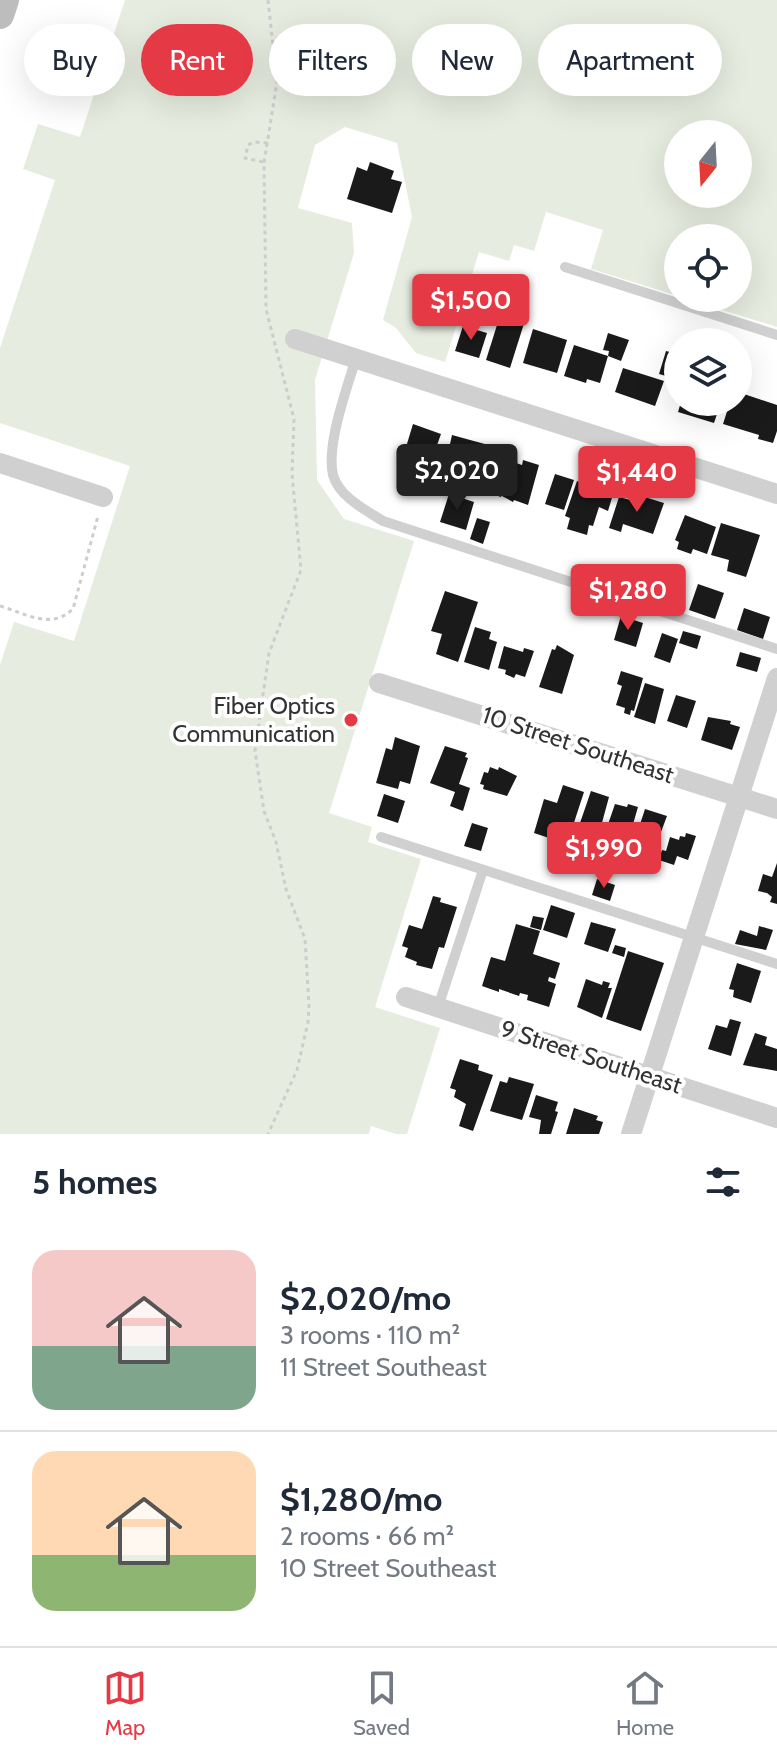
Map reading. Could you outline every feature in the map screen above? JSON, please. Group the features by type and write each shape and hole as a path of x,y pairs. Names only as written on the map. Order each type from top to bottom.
{"main road":[{"path":"0,15 5,0"}],"street":[{"path":"295,339 777,494"},
{"path":"0,463 103,497"},
{"path":"631,1134 777,678"},
{"name":"10 Street Southeast","path":"379,683 777,809"},
{"name":"9 Street Southeast","path":"406,997 777,1118"}],"lane":[{"path":"565,267 777,335"},
{"path":"356,358 333,443 333,477 351,501 383,521 777,649"},
{"path":"381,837 777,964"},
{"path":"438,1007 483,870"}],"path":[{"path":"268,0 277,82 264,163 266,309 294,419 292,474 301,570 269,653 255,751 264,811 276,842 286,889 305,939 309,981 308,1022 301,1056 268,1134"},
{"path":"264,163 245,158 248,145 268,143"},
{"path":"0,606 49,621 62,620 73,609 103,497"}],"shaded area":[{"path":"125,0 777,0 777,327 729,312 752,312 752,224 664,224 664,292 591,269 603,230 546,212 534,251 514,245 509,261 479,252 445,362 416,353 396,328 383,320 412,217 397,143 345,127 315,145 298,208 352,223 354,253 315,380 317,480 344,519 414,541 329,813 372,827 368,842 421,859 375,1007 440,1028 407,1134 371,1126 369,1134 0,1134 0,665 14,622 74,641 130,466 0,423 0,348 55,180 23,169 38,124 80,137 93,96 125,96 125,24 117,24"}],"building":[{"path":"370,162 394,171 391,179 402,182 392,213 347,199 357,167 367,171"},
{"path":"503,306 526,317 510,368 486,360"},
{"path":"463,326 487,333 479,358 455,351"},
{"path":"533,329 567,340 557,373 523,363"},
{"path":"608,333 629,340 621,361 608,356 609,351 603,350"},
{"path":"574,345 608,356 600,383 587,379 586,383 564,376"},
{"path":"664,358 664,375 659,374"},
{"path":"623,368 664,381 655,406 615,392"},
{"path":"752,397 777,405 777,431 773,443 758,439 759,435 723,424 726,416 752,416"},
{"path":"691,416 716,416 714,423"},
{"path":"413,424 441,434 426,476 400,467"},
{"path":"452,435 492,446 482,476 468,471 464,483 443,476"},
{"path":"490,460 509,471 501,497 480,490"},
{"path":"523,460 539,465 528,505 502,496 513,462 522,465"},
{"path":"555,474 574,480 564,510 545,504"},
{"path":"577,481 614,491 608,511 599,507 587,535 567,529 570,518 565,516"},
{"path":"449,494 474,502 466,530 440,522"},
{"path":"638,495 664,503 653,534 623,524 621,532 609,528 619,497 630,500"},
{"path":"685,515 716,527 707,554 693,549 691,554 677,549 679,542 675,540"},
{"path":"477,518 490,522 483,544 470,539"},
{"path":"721,523 760,535 746,577 727,571 729,560 711,555"},
{"path":"698,584 724,593 715,619 689,610"},
{"path":"445,591 478,602 458,662 436,654 442,634 431,631"},
{"path":"744,608 770,617 763,639 737,630"},
{"path":"621,616 643,623 636,647 614,640"},
{"path":"475,627 491,632 489,639 497,642 489,670 464,662"},
{"path":"683,631 701,636 697,649 679,643"},
{"path":"662,633 678,639 670,663 654,657"},
{"path":"557,645 574,655 562,694 539,687 552,649 555,650"},
{"path":"504,646 523,652 524,648 534,651 525,677 516,674 514,678 505,674 506,670 498,668"},
{"path":"740,652 761,658 757,672 736,666"},
{"path":"621,671 643,678 634,711 631,710 630,715 624,713 625,708 616,705 622,686 617,684"},
{"path":"645,683 664,689 655,724 634,717"},
{"path":"676,695 696,701 687,728 667,721"},
{"path":"708,717 731,721 730,724 740,727 732,750 701,740"},
{"path":"395,737 420,746 410,784 400,781 398,789 376,783 386,748 392,750"},
{"path":"445,746 467,753 459,784 470,788 463,811 450,806 455,792 430,783"},
{"path":"490,767 498,770 499,767 517,776 507,796 483,789 484,785 480,784 484,772 488,773"},
{"path":"563,785 584,792 567,844 534,833 544,799 557,803"},
{"path":"591,791 609,797 600,830 593,827 591,833 581,830 583,824 580,823"},
{"path":"384,794 405,801 398,823 377,816"},
{"path":"615,804 638,807 629,838 619,835 617,843 603,839"},
{"path":"645,809 667,816 649,864 642,861 644,857 631,852"},
{"path":"472,823 488,828 481,851 464,846"},
{"path":"686,833 696,836 688,860 677,856 674,865 659,860 662,850 666,851 670,837 679,840"},
{"path":"777,863 777,904 770,902 772,897 767,893 758,891 763,874 772,877"},
{"path":"597,879 615,885 610,901 592,895"},
{"path":"433,896 441,898 440,902 457,907 444,948 439,947 432,969 416,965 417,962 405,957 408,948 402,946 409,925 422,929"},
{"path":"551,905 575,913 567,938 543,930"},
{"path":"533,916 544,918 541,930 530,927"},
{"path":"591,922 616,929 608,952 584,944"},
{"path":"516,924 540,931 533,954 560,963 555,979 549,977 548,981 556,984 549,1007 527,1000 528,995 520,993 519,996 482,986 491,957 505,961"},
{"path":"759,926 773,930 766,950 735,944 740,930 757,936"},
{"path":"615,945 626,948 624,957 612,953"},
{"path":"628,951 664,963 641,1031 606,1019"},
{"path":"737,963 761,971 751,1003 733,997 734,990 729,989"},
{"path":"586,979 602,985 603,981 610,983 608,988 612,988 602,1018 577,1007"},
{"path":"730,1019 741,1022 731,1056 708,1049 716,1025 727,1028"},
{"path":"755,1033 767,1037 765,1045 777,1049 777,1071 743,1065"},
{"path":"460,1059 479,1065 478,1070 493,1075 473,1131 459,1126 466,1104 454,1097 456,1090 450,1088"},
{"path":"509,1077 534,1084 522,1120 490,1111 500,1081 507,1083"},
{"path":"536,1095 558,1102 551,1134 539,1134 541,1120 529,1117"},
{"path":"574,1108 598,1116 596,1120 603,1122 599,1134 566,1134"}],"place":[{"name":"Fiber Optics Communication","path":"351,720"}]}
